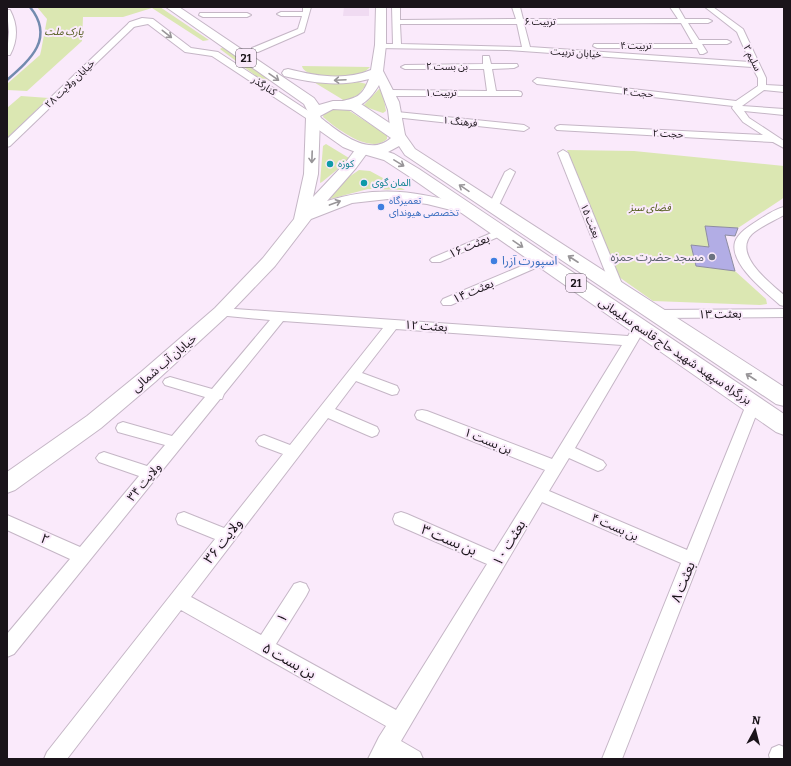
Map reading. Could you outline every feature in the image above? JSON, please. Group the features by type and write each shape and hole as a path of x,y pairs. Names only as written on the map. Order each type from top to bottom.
{"highway":[{"name":"21","path":"172,7 215,45 309,101 312,104 317,123 355,147 363,149 386,147 395,143 398,135 361,110 356,107 342,105 325,98 191,7"},
{"name":"21","path":"314,115 325,107 342,105"},
{"name":"بزرگراه سپهبد شهید حاج قاسم سلیمانی","path":"398,135 410,152 784,398"},
{"name":"بزرگراه سپهبد شهید حاج قاسم سلیمانی","path":"363,149 394,160 543,261 636,334 754,405 784,426"}],"main road":[{"path":"342,105 355,103 369,93 378,72 381,7"},
{"path":"288,73 312,79 337,81 362,78 378,72"},
{"path":"378,72 391,93 397,115 398,135"},
{"name":"خیابان آب شمالی","path":"301,220 311,174 314,115"},
{"name":"خیابان آب شمالی","path":"7,484 94,422 148,377 221,312 269,262 301,220 363,149"},
{"path":"301,220 335,202 363,196 377,195 421,197 467,209"}],"street":[{"path":"396,7 397,46"},
{"path":"516,7 527,47"},
{"path":"674,7 697,44 705,61 704,72"},
{"name":"سلیم ۲","path":"709,7 740,31 762,78 762,87 737,106"},
{"path":"255,50 301,30 307,10 281,14"},
{"path":"7,12 13,27 13,36 7,53"},
{"path":"203,15 247,14"},
{"path":"132,24 139,17 158,16 195,44"},
{"path":"132,24 142,21 152,22 186,49 195,44 215,45"},
{"name":"تربیت ۶","path":"397,22 708,22"},
{"name":"خیابان ولایت ۲۸","path":"7,144 132,24"},
{"name":"تربیت ۴","path":"527,47 697,44 727,42"},
{"name":"خیابان تربیت","path":"379,46 527,47 756,65"},
{"path":"485,47 492,94"},
{"path":"488,66 514,66"},
{"name":"بن بست ۲","path":"405,67 488,66"},
{"name":"حجت ۴","path":"537,81 784,112"},
{"path":"762,87 784,89"},
{"name":"تربیت ۱","path":"391,93 518,94"},
{"path":"737,106 746,120 784,145"},
{"name":"فرهنگ ۱","path":"397,115 524,128"},
{"name":"حجت ۲","path":"560,128 776,139"},
{"name":"بعثت ۱۵","path":"563,152 618,289"},
{"path":"493,207 510,172"},
{"path":"784,210 746,234 741,245 741,252 744,262 751,272 784,302"},
{"name":"بعثت ۱۶","path":"436,260 501,232"},
{"name":"بعثت ۱۴","path":"447,302 543,261"},
{"name":"بعثت ۱۲","path":"221,312 393,324 636,334"},
{"name":"بعثت ۱۳","path":"656,314 784,313"},
{"name":"ولایت ۳۴","path":"7,648 217,395 280,316"},
{"name":"ولایت ۳۶","path":"54,759 393,324"},
{"name":"بعثت ۱۰","path":"382,752 636,334"},
{"path":"352,375 392,390"},
{"path":"170,382 217,395"},
{"name":"بعثت ۸","path":"612,759 754,405"},
{"path":"325,411 372,431"},
{"name":"بن بست ۱","path":"422,415 555,468"},
{"path":"123,428 176,444"},
{"path":"264,441 293,452"},
{"path":"565,450 598,465"},
{"path":"104,458 151,474"},
{"name":"بن بست ۴","path":"539,494 692,560"},
{"path":"184,518 227,537"},
{"name":"بن بست ۳","path":"401,519 498,561"},
{"name":"۲","path":"7,522 82,556"},
{"name":"۱","path":"264,646 300,590"},
{"name":"بن بست ۵","path":"178,599 400,723"},
{"path":"382,752 413,759"}],"shaded area":[{"path":"344,7 369,7 369,16 343,16"}],"green space":[{"name":"پارک ملت","path":"37,7 160,7 209,40 203,41 152,8 123,17 83,17 82,41 27,91 7,90 7,84 40,55 47,19"},
{"path":"223,47 270,80 267,81 256,76 220,49"},
{"path":"302,66 370,67 366,71 357,75 343,78 330,78 309,73 304,70"},
{"path":"312,81 332,84 358,82 367,84 358,95 345,101"},
{"path":"379,89 382,89 386,111 383,113 363,106"},
{"path":"21,96 49,98 7,138 7,108"},
{"path":"330,109 348,110 387,135 387,139 380,143 372,144 354,138 337,128 323,117 324,113"},
{"path":"326,144 349,158 349,160 320,183 323,146"},
{"name":"فضای سبز","path":"567,150 634,151 784,166 784,197 782,199 738,228 705,226 709,247 691,245 696,266 735,271 766,299 767,304 653,301 619,277"},
{"path":"359,170 370,171 405,190 368,189 329,198 346,179"}],"building":[{"name":"مسجد حضرت حمزه","path":"705,226 738,228 735,236 725,235 735,271 696,266 691,245 709,247"}],"waterway":[{"path":"7,80 31,56 37,47 40,38 40,29 37,18 30,7"}],"place":[{"name":"کوزه","path":"330,164"},
{"name":"المان گوی","path":"364,183"},
{"name":"تعمیرگاه تخصصی هیوندای","path":"381,207"},
{"name":"مسجد حضرت حمزه","path":"712,257"},
{"name":"اسپورت آزرا","path":"494,261"}]}
